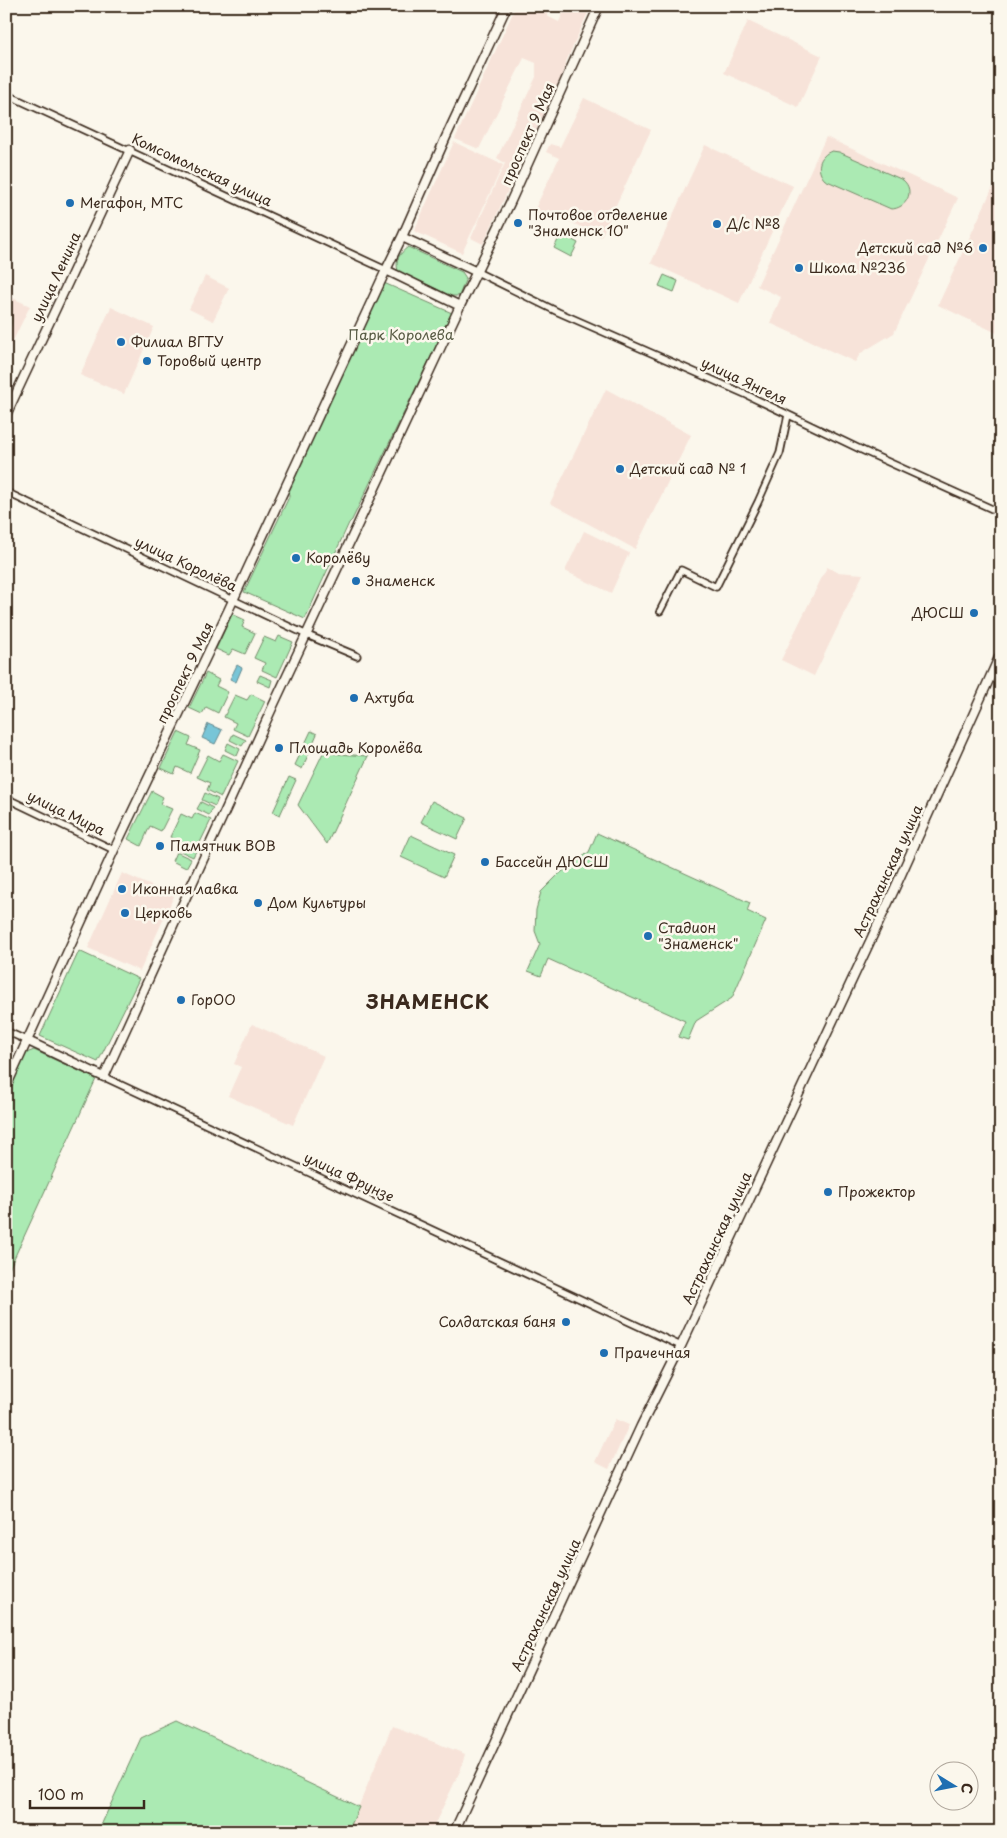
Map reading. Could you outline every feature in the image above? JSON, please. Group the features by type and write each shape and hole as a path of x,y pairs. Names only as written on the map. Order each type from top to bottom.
{"street":[{"path":"476,272 402,237 507,6"},
{"name":"проспект 9 Мая","path":"460,306 510,203 599,6"},
{"name":"Комсомольская улица","path":"6,94 386,270"},
{"name":"улица Ленина","path":"6,415 130,150"},
{"name":"проспект 9 Мая","path":"6,1087 114,850 234,600 328,392 402,237"},
{"path":"104,1077 460,306 386,270"},
{"name":"улица Янгеля","path":"476,272 558,312 747,395 1001,513"},
{"path":"660,611 681,570 716,587 780,453 788,415"},
{"name":"улица Королёва","path":"6,492 307,635 357,656"},
{"name":"Астраханская улица","path":"454,1832 642,1426 895,888 1001,653"},
{"name":"улица Мира","path":"6,798 114,850"},
{"name":"улица Фрунзе","path":"6,1031 681,1346"}],"shaded area":[{"path":"516,6 550,6 547,16 559,22 566,6 591,6 562,75 483,244 471,238 505,163 497,158 536,77 536,63 524,58 479,149 455,139"},
{"path":"748,21 822,56 798,107 724,73"},
{"path":"584,98 651,130 601,237 556,215 553,221 534,211 559,158 546,152 550,144 560,147"},
{"path":"826,137 958,198 894,333 861,353 855,362 770,323 781,297 757,286"},
{"path":"454,142 503,165 462,253 414,231"},
{"path":"705,145 793,186 739,303 651,263"},
{"name":"Детский сад №6","path":"993,187 1001,191 1001,335 938,305"},
{"path":"205,276 229,288 213,321 189,309"},
{"path":"6,295 30,306 6,355"},
{"path":"111,307 154,327 124,394 80,375"},
{"name":"Детский сад № 1","path":"606,389 691,435 635,549 550,503"},
{"path":"584,531 629,553 611,593 565,571"},
{"path":"827,567 837,572 863,574 814,676 781,660"},
{"path":"122,873 174,896 140,971 88,948"},
{"path":"252,1024 324,1056 293,1125 228,1096 241,1067 234,1064"},
{"path":"615,1419 629,1425 609,1469 595,1462"},
{"path":"392,1726 465,1754 461,1769 431,1832 348,1832"}],"green space":[{"path":"832,151 839,152 903,180 909,189 905,203 891,209 825,180 819,167 821,159"},
{"path":"561,234 578,243 571,257 554,248"},
{"path":"408,247 462,272 466,278 459,296 451,296 398,271 398,257"},
{"path":"664,275 678,281 674,292 659,286"},
{"name":"Парк Королева","path":"384,283 452,313 349,523 305,619 244,592 289,497 289,490"},
{"path":"6,305 12,320 6,334"},
{"path":"232,614 245,620 242,627 255,633 245,654 233,649 229,655 216,649"},
{"path":"279,636 293,642 277,677 262,670 265,663 254,658 264,637 276,642"},
{"path":"206,673 219,680 216,686 228,692 218,713 206,707 202,714 189,708"},
{"path":"260,675 272,680 270,687 257,681"},
{"path":"251,694 265,701 248,736 233,729 236,723 224,717 235,695 247,700"},
{"path":"311,731 317,734 302,769 295,765"},
{"path":"178,732 191,738 188,745 200,750 190,773 177,767 174,774 161,768"},
{"path":"233,734 246,740 242,746 230,740"},
{"path":"228,743 240,749 237,756 225,750"},
{"path":"323,753 368,756 327,844 298,805"},
{"path":"223,754 238,761 221,797 207,790 210,783 197,777 208,755 219,761"},
{"path":"289,777 296,780 280,815 273,812"},
{"path":"152,791 163,797 160,804 172,809 161,831 150,826 141,846 128,839"},
{"path":"205,793 218,799 215,806 202,800"},
{"path":"432,801 467,818 457,839 421,822"},
{"path":"201,802 213,808 209,815 197,809"},
{"path":"195,813 211,820 193,857 178,850 181,842 170,837 181,814 192,819"},
{"name":"Стадион \"Знаменск\"","path":"597,833 750,903 747,911 766,920 732,998 696,1021 688,1040 678,1037 685,1021 548,959 541,976 528,971 540,944 535,931 536,910 541,892 559,874 589,852"},
{"path":"411,835 454,855 444,877 401,857"},
{"path":"176,852 191,859 186,868 172,861"},
{"path":"79,951 139,979 98,1062 40,1036"},
{"path":"34,1050 96,1079 6,1276 6,1091 24,1054"},
{"path":"177,1721 359,1807 348,1832 98,1832 141,1738"}],"water":[{"path":"237,665 242,668 236,682 230,679"},
{"path":"208,724 222,730 215,744 202,738"}],"place":[{"name":"Мегафон, МТС","path":"70,203"},
{"name":"Почтовое отделение \"Знаменск 10\"","path":"518,223"},
{"name":"Д/с №8","path":"717,224"},
{"name":"Детский сад №6","path":"983,248"},
{"name":"Школа №236","path":"799,268"},
{"name":"Филиал ВГТУ","path":"121,342"},
{"name":"Торовый центр","path":"147,361"},
{"name":"Детский сад № 1","path":"620,469"},
{"name":"Королёву","path":"296,558"},
{"name":"Знаменск","path":"356,581"},
{"name":"ДЮСШ","path":"974,613"},
{"name":"Ахтуба","path":"354,698"},
{"name":"Площадь Королёва","path":"279,748"},
{"name":"Памятник ВОВ","path":"160,846"},
{"name":"Бассейн ДЮСШ","path":"485,862"},
{"name":"Иконная лавка","path":"122,889"},
{"name":"Дом Культуры","path":"258,903"},
{"name":"Церковь","path":"125,913"},
{"name":"Стадион \"Знаменск\"","path":"648,936"},
{"name":"ГорОО","path":"181,1000"},
{"name":"Прожектор","path":"828,1192"},
{"name":"Солдатская баня","path":"566,1322"},
{"name":"Прачечная","path":"604,1353"}],"district":[{"name":"ЗНАМЕНСК","path":"428,1002"}]}
